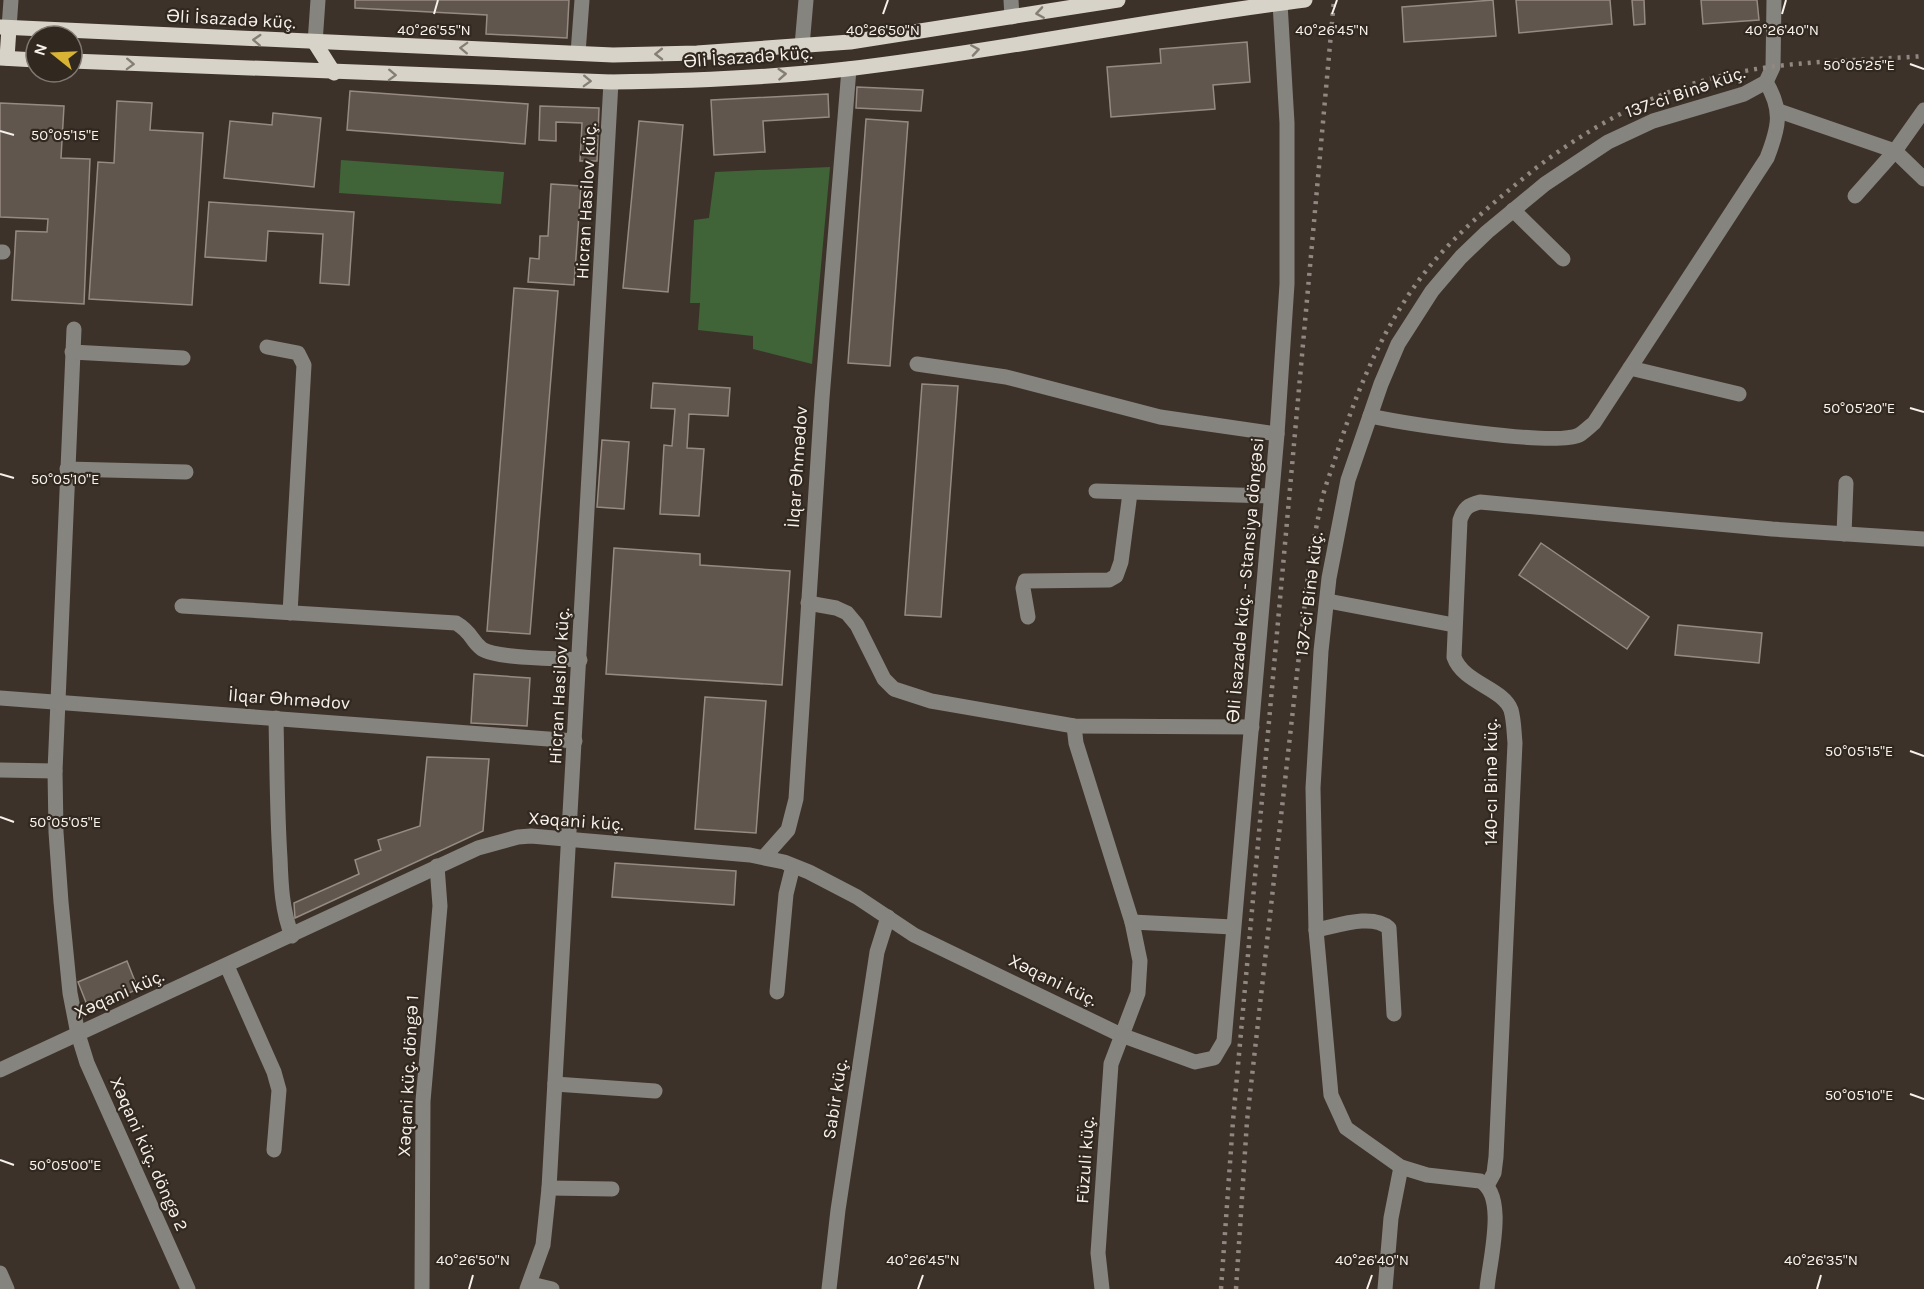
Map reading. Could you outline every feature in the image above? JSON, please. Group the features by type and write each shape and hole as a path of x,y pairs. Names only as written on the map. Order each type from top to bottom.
{"main road":[{"name":"Əli İsazadə küç.","path":"4,27 613,55 850,42 1118,0"},
{"name":"Əli İsazadə küç.","path":"313,72 611,82 679,81 849,69 1305,0"},
{"path":"4,27 3,58 24,59"},
{"path":"84,62 313,72 315,43"},
{"path":"315,43 333,73"},
{"path":"611,82 613,55"}],"street":[{"path":"4,27 11,0"},
{"path":"315,43 318,0"},
{"path":"578,53 582,0"},
{"path":"802,46 806,0"},
{"path":"1011,0 1012,17"},
{"path":"1370,416 1401,423 1547,439 1578,435 1594,423 1759,172 1774,140 1779,111 1766,82 1773,67 1774,0"},
{"name":"Əli İsazadə küç. - Stansiya döngəsi","path":"1122,1035 1195,1062 1214,1058 1224,1041 1277,434 1288,225 1287,123 1280,3"},
{"name":"İlqar Əhmədov","path":"764,857 780,842 794,815 849,69"},
{"name":"Hicran Hasilov küç.","path":"529,1286 543,1245 549,1188 611,82"},
{"name":"137-ci Binə küç.","path":"1488,1184 1480,1180 1426,1175 1401,1167 1355,1137 1337,1112 1327,1075 1316,930 1313,788 1321,651 1335,537 1345,491 1370,416 1398,344 1432,291 1461,257 1513,210 1571,165 1608,142 1653,121 1744,93 1766,82"},
{"path":"1855,196 1895,151 1924,110"},
{"path":"1779,111 1895,151 1924,179"},
{"path":"1513,210 1563,259"},
{"name":"Xəqani küç. döngə 2","path":"74,329 55,771 60,890 70,993 78,1034 87,1063 188,1289"},
{"path":"267,348 298,353 304,365 290,614"},
{"path":"72,352 183,358"},
{"path":"916,364 1006,377 1160,417 1277,434"},
{"path":"1630,368 1739,394"},
{"path":"67,469 186,472"},
{"path":"1844,534 1846,483"},
{"path":"1096,491 1271,496"},
{"path":"1028,617 1024,581 1109,580 1116,576 1121,562 1130,493"},
{"name":"140-cı Binə küç.","path":"1488,1184 1494,1173 1497,1157 1515,743 1511,709 1505,701 1457,666 1454,625 1460,520 1469,505 1480,502 1924,539"},
{"path":"1328,601 1454,625"},
{"path":"808,603 836,608 847,613 857,625 884,679 894,689 931,701 1074,726 1252,727"},
{"path":"182,606 456,623 470,631 483,650 499,654 580,660"},
{"name":"İlqar Əhmədov","path":"0,698 575,741"},
{"path":"276,718 282,902 284,917 292,936"},
{"name":"Füzuli küç.","path":"1074,726 1076,743 1132,922 1141,976 1133,1012 1111,1064 1098,1253 1102,1289"},
{"path":"0,770 55,771"},
{"name":"Xəqani küç.","path":"0,1070 292,936 437,866 478,848 518,837 569,838 764,857 793,866 857,897 914,935 1122,1035"},
{"name":"Xəqani küç. döngə 1","path":"422,1289 423,1101 440,906 437,866"},
{"path":"777,992 786,894 793,866"},
{"name":"Sabir küç.","path":"830,1289 838,1210 877,952 888,917"},
{"path":"1316,930 1369,921 1382,922 1389,928 1394,1014"},
{"path":"1132,922 1233,927"},
{"path":"227,966 274,1072 279,1090 274,1150"},
{"path":"555,1084 655,1091"},
{"path":"1385,1289 1391,1218 1401,1167"},
{"path":"1487,1289 1495,1224 1495,1198 1488,1184"},
{"path":"549,1188 612,1189"},
{"path":"0,1273 7,1289"},
{"path":"529,1286 552,1289"}],"green space":[{"path":"341,160 504,172 501,204 339,193"},
{"path":"830,167 812,364 753,349 753,336 698,330 700,303 690,303 694,220 709,218 715,172"}],"building":[{"path":"355,0 569,0 567,38 486,34 487,15 355,8"},
{"path":"1493,0 1496,36 1404,42 1402,7"},
{"path":"1516,0 1610,0 1612,24 1519,33"},
{"path":"1632,0 1644,0 1645,24 1634,25"},
{"path":"1701,0 1757,0 1759,20 1703,24"},
{"path":"1247,42 1250,82 1213,85 1215,109 1111,117 1107,67 1161,63 1160,49"},
{"path":"857,87 923,90 921,111 856,108"},
{"path":"350,91 528,104 525,144 347,130"},
{"path":"828,94 829,117 763,121 765,152 714,155 711,100"},
{"path":"117,101 152,103 150,130 203,133 192,305 89,299 98,162 114,163"},
{"path":"0,103 64,106 61,158 90,159 84,304 12,300 16,231 47,232 48,219 0,217"},
{"path":"540,106 599,108 597,161 580,161 582,123 556,122 556,141 539,140"},
{"path":"273,113 321,118 314,187 224,178 230,121 272,125"},
{"path":"866,119 908,122 890,366 848,363"},
{"path":"639,121 683,125 668,292 623,288"},
{"path":"551,184 581,186 574,285 528,282 530,258 539,259 540,236 548,236"},
{"path":"209,202 354,212 349,285 320,283 323,234 268,231 266,261 205,257"},
{"path":"514,288 558,291 530,634 487,631"},
{"path":"653,383 730,388 728,416 689,414 687,448 704,449 699,516 660,514 664,445 672,446 675,409 651,408"},
{"path":"922,384 958,386 941,617 905,615"},
{"path":"602,440 629,442 624,509 597,507"},
{"path":"1541,543 1649,617 1627,649 1519,575"},
{"path":"614,548 700,554 700,565 790,571 782,685 606,674"},
{"path":"1678,625 1762,633 1759,663 1675,655"},
{"path":"474,674 530,678 527,726 471,723"},
{"path":"705,697 766,701 756,833 695,829"},
{"path":"427,757 489,759 483,831 295,918 294,903 359,874 355,860 381,850 378,840 420,826"},
{"path":"615,863 736,871 734,905 612,897"},
{"path":"127,961 138,989 89,1010 78,982"}],"railway":[{"path":"1221,1289 1233,1121 1334,0"},
{"path":"1236,1289 1247,1121 1308,575 1322,498 1345,428 1366,373 1393,320 1426,271 1478,217 1536,168 1579,138 1624,112 1671,91 1746,71 1797,64 1924,56"}]}
